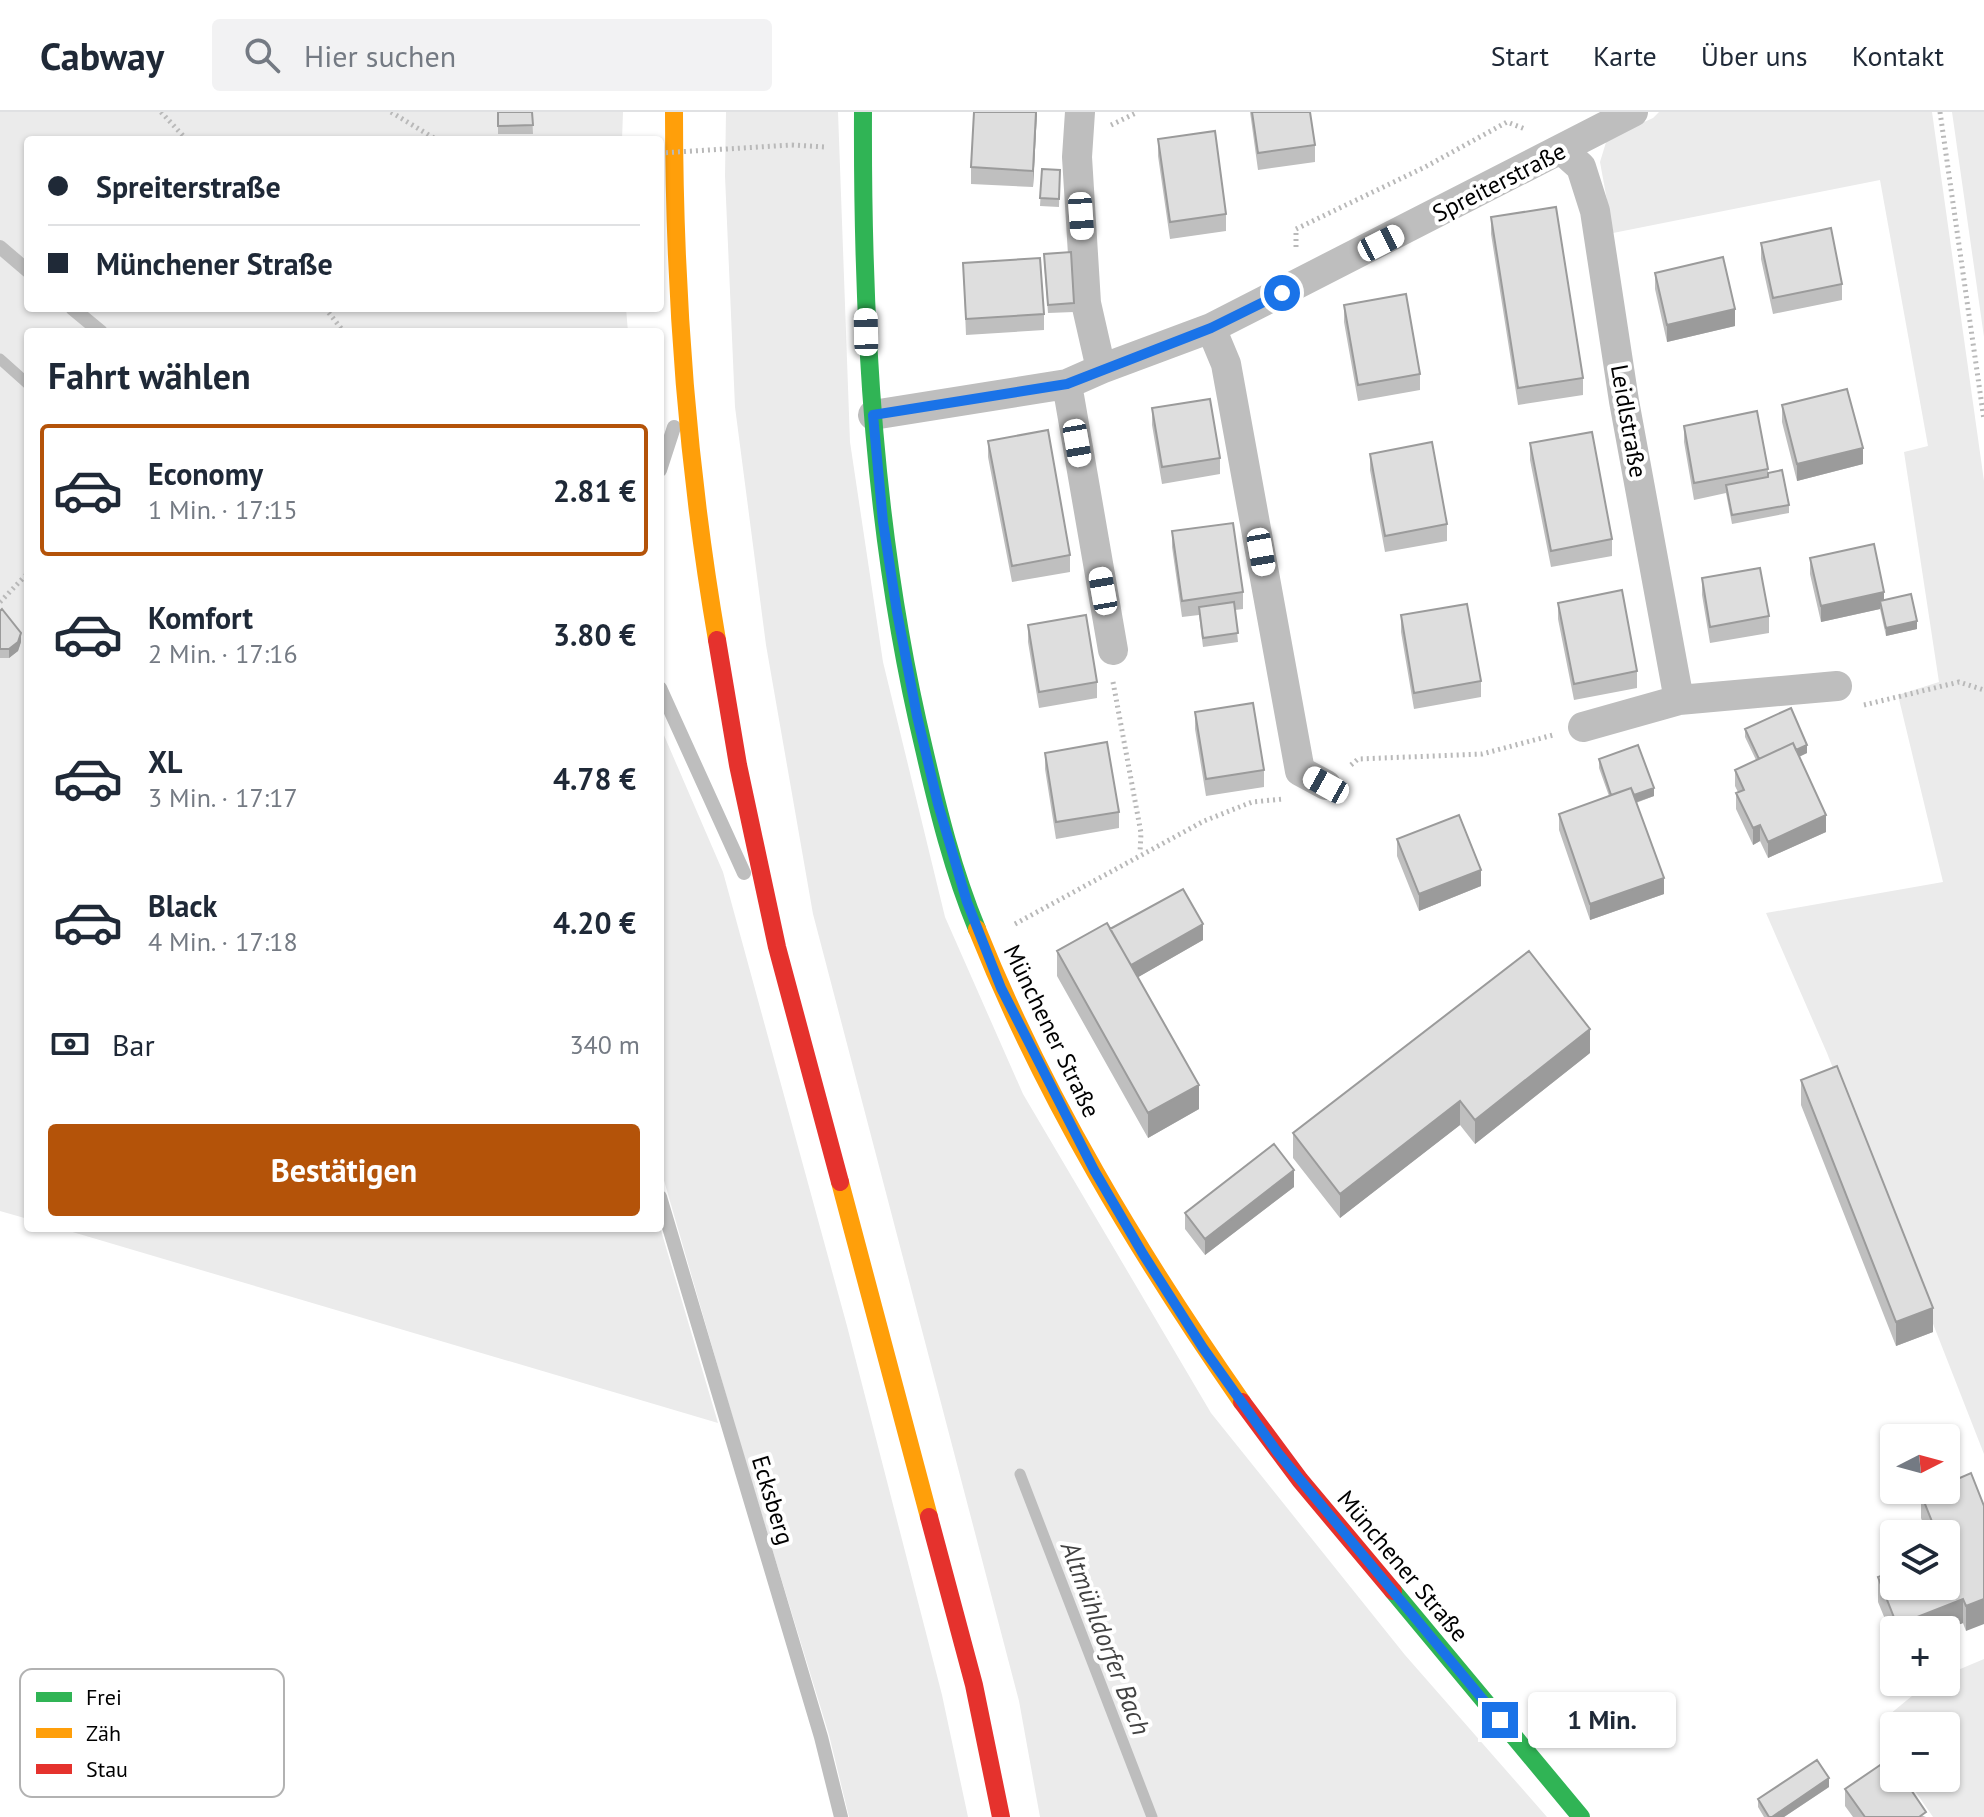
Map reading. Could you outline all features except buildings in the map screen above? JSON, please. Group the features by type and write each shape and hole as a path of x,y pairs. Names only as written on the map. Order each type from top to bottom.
{"street":[{"path":"674,112 674,202 685,392 700,541 738,765 777,947 974,1685 1001,1817"},
{"name":"Münchener Straße","path":"863,112 866,332 885,537 917,716 951,852 983,942 1008,1001 1094,1170 1203,1348 1278,1453 1581,1817"},
{"path":"1080,112 1077,157 1086,303 1101,369"},
{"name":"Spreiterstraße","path":"873,415 1067,384 1211,328 1633,112"},
{"name":"Leidlstraße","path":"1562,150 1581,167 1595,211 1624,401 1679,700"},
{"path":"1211,328 1226,364 1300,771 1326,785"},
{"path":"1067,384 1113,650"},
{"path":"1583,727 1679,700 1837,686"}],"lane":[{"path":"0,247 24,268"},
{"path":"77,312 96,328"},
{"path":"664,458 685,392"},
{"path":"664,697 777,947"},
{"name":"Ecksberg","path":"664,1210 821,1737 841,1817"}],"path":[{"path":"161,112 183,136"},
{"path":"391,112 430,136"},
{"path":"1940,112 1984,420"},
{"path":"1295,250 1296,229 1425,167 1507,122 1530,130"},
{"path":"664,153 792,145"},
{"path":"328,312 341,328"},
{"path":"0,602 24,577"},
{"path":"1113,650 1113,689 1141,833 1140,854"},
{"path":"1837,686 1863,705 1959,682 1984,690"},
{"path":"983,942 1204,821 1252,802 1296,798 1326,785 1358,759 1482,754 1583,727"}],"shaded area":[{"path":"0,112 623,112 622,136 24,136 24,312 626,312 628,328 24,328 24,1218 0,1211"},
{"path":"726,112 838,112 850,442 883,662 945,917 1023,1094 1211,1413 1405,1655 1547,1817 1040,1817 1019,1701 813,914 766,645 735,407 725,176"},
{"path":"1659,112 1932,112 1984,481 1984,1454 1827,1053 1766,913 1943,882 1898,695 1939,682 1904,452 1928,446 1880,180 1613,233 1600,162 1607,139 1653,118"},
{"path":"1952,112 1984,112 1984,337"},
{"path":"664,735 723,872 847,1326 942,1695 968,1817 849,1817 829,1735 664,1180"},
{"path":"73,1232 661,1232 718,1423"},
{"path":"1984,1659 1984,1817 1933,1817 1916,1792 1960,1792 1960,1712 1893,1712 1912,1696 1960,1696 1960,1669"}],"waterway":[{"name":"Altmühldorfer Bach","path":"0,359 24,380"},
{"name":"Altmühldorfer Bach","path":"1020,1474 1152,1817"}],"traffic: fast":[{"path":"863,112 865,272 874,432 893,591 935,795 953,863 977,929"},
{"path":"1393,1591 1581,1817"}],"traffic: slow":[{"path":"674,112 676,245 684,377 698,509 717,640"},
{"path":"977,929 1032,1053 1096,1173 1167,1289 1242,1402"},
{"path":"840,1182 929,1517"}],"traffic: jam":[{"path":"717,640 738,765 777,947 840,1182"},
{"path":"1242,1402 1300,1480 1393,1591"},
{"path":"929,1517 974,1685 1001,1817"}],"route":[{"path":"1282,293 1211,328 1067,384 873,415 892,582 917,716 938,804 967,902 1001,988 1094,1170 1203,1348 1278,1453 1500,1720"}]}
